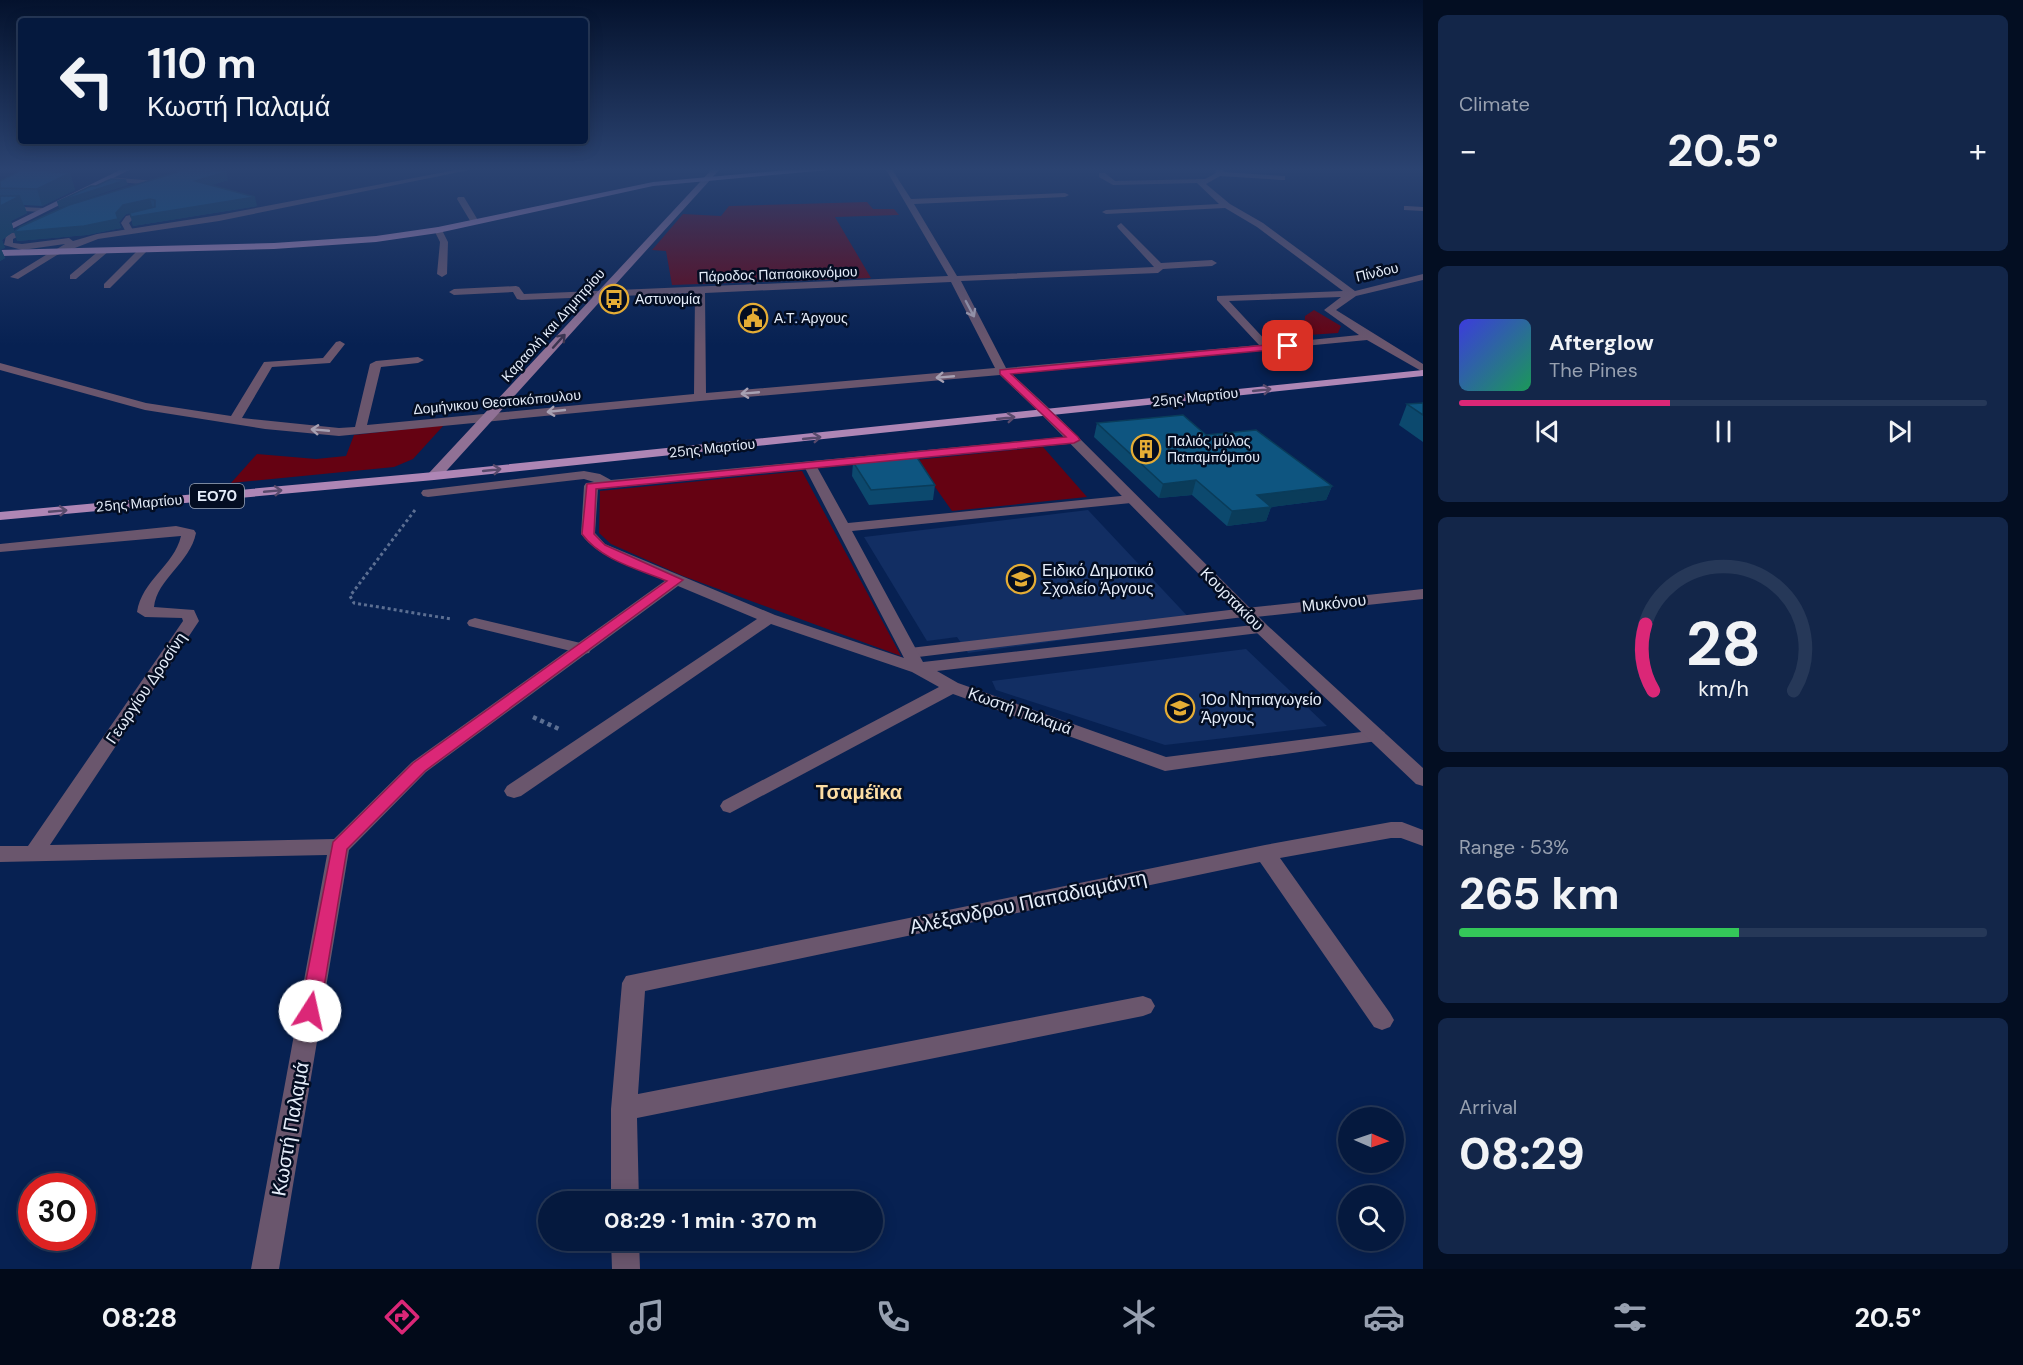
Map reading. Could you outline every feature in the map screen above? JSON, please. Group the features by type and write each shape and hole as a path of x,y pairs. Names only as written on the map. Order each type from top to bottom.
{"main road":[{"path":"0,253 327,243 451,227"},
{"name":"Καραολή και Δημητρίου","path":"434,476 663,227"},
{"name":"25ης Μαρτίου","path":"0,516 434,476 1047,413 1423,371"}],"street":[{"path":"31,227 9,238 8,245 40,246 160,227"},
{"path":"127,227 129,232"},
{"name":"Κουρτακίου","path":"923,227 955,280 1003,372 1047,413 1262,629 1423,779"},
{"path":"1121,227 1159,266"},
{"path":"1263,227 1353,294"},
{"path":"438,230 444,242 442,274"},
{"path":"15,277 70,245 97,237"},
{"path":"107,286 143,250"},
{"path":"73,277 104,251"},
{"name":"Πάροδος Παπαοικονόμου","path":"454,292 516,289 521,297 601,295 1148,271 1158,270 1159,266 1212,263"},
{"name":"Πίνδου","path":"1369,337 1329,310 1353,294 1423,277"},
{"path":"700,291 700,398"},
{"path":"1268,348 1221,298 1353,294"},
{"path":"1003,372 1369,337 1423,371"},
{"path":"235,420 268,364 326,361 340,344"},
{"path":"360,430 376,364 418,360"},
{"name":"Δομήνικου Θεοτοκόπουλου","path":"0,366 145,406 235,420 339,432 1003,372"},
{"path":"428,493 584,476 595,477 609,484 1074,440"},
{"path":"809,464 914,661 1262,629"},
{"name":"Κωστή Παλαμά","path":"609,484 591,486 588,534 600,548 769,618 914,661 952,687 1165,764 1377,736"},
{"path":"843,528 1131,499"},
{"name":"Γεωργίου Δροσίνη","path":"0,548 176,530 189,533 177,558 145,602 145,612 188,613 191,621 34,853"},
{"path":"0,854 339,847 419,767 676,580"},
{"name":"Μυκόνου","path":"914,661 1246,613 1423,594"},
{"path":"514,792 769,618"},
{"path":"475,623 583,649"},
{"path":"730,806 952,687"},
{"name":"Αλέξανδρου Παπαδιαμάντη","path":"624,1109 634,983 1265,853 1391,830 1402,830 1423,838"},
{"name":"Κωστή Παλαμά","path":"265,1269 339,847"},
{"path":"1265,853 1382,1020"},
{"path":"625,1191 624,1109 1143,1006"},
{"path":"625,1251 626,1269"}],"path":[{"path":"428,493 350,596 354,603 475,623"},
{"path":"505,705 587,742"}],"shaded area":[{"path":"672,227 841,227 871,278 672,285 666,251 652,250"},
{"path":"1314,310 1341,326 1338,333 1308,335 1304,332 1305,316"},
{"path":"444,425 413,459 394,467 231,483 257,454 316,459 346,456 354,435"},
{"path":"1043,447 1087,497 952,511 916,460"},
{"path":"802,471 901,656 683,576 611,544 599,533 600,491"},
{"name":"Ειδικό Δημοτικό Σχολείο Άργους","path":"1088,510 1193,622 968,653 957,637 927,641 864,537"},
{"name":"10ο Νηπιαγωγείο Άργους","path":"1246,649 1327,726 1165,745 996,690 992,681"}],"building":[{"path":"20,227 70,227 14,232"},
{"path":"1423,403 1423,415 1407,404"},
{"path":"1183,415 1206,435 1256,430 1332,486 1257,495 1271,507 1232,511 1196,480 1163,484 1097,423"},
{"path":"916,456 935,485 871,490 853,462"}],"place":[{"name":"Αστυνομία","path":"614,299"},
{"name":"Α.Τ. Άργους","path":"753,318"},
{"name":"Παλιός μύλος Παπαμπόμπου","path":"1146,449"},
{"name":"Ειδικό Δημοτικό Σχολείο Άργους","path":"1021,579"},
{"name":"10ο Νηπιαγωγείο Άργους","path":"1180,708"}],"district":[{"name":"Τσαμέϊκα","path":"859,792"}],"route":[{"path":"310,1011 339,847 419,767 676,580 600,548 588,534 591,486 1074,440 1059,423 1003,372 1288,346"}]}
